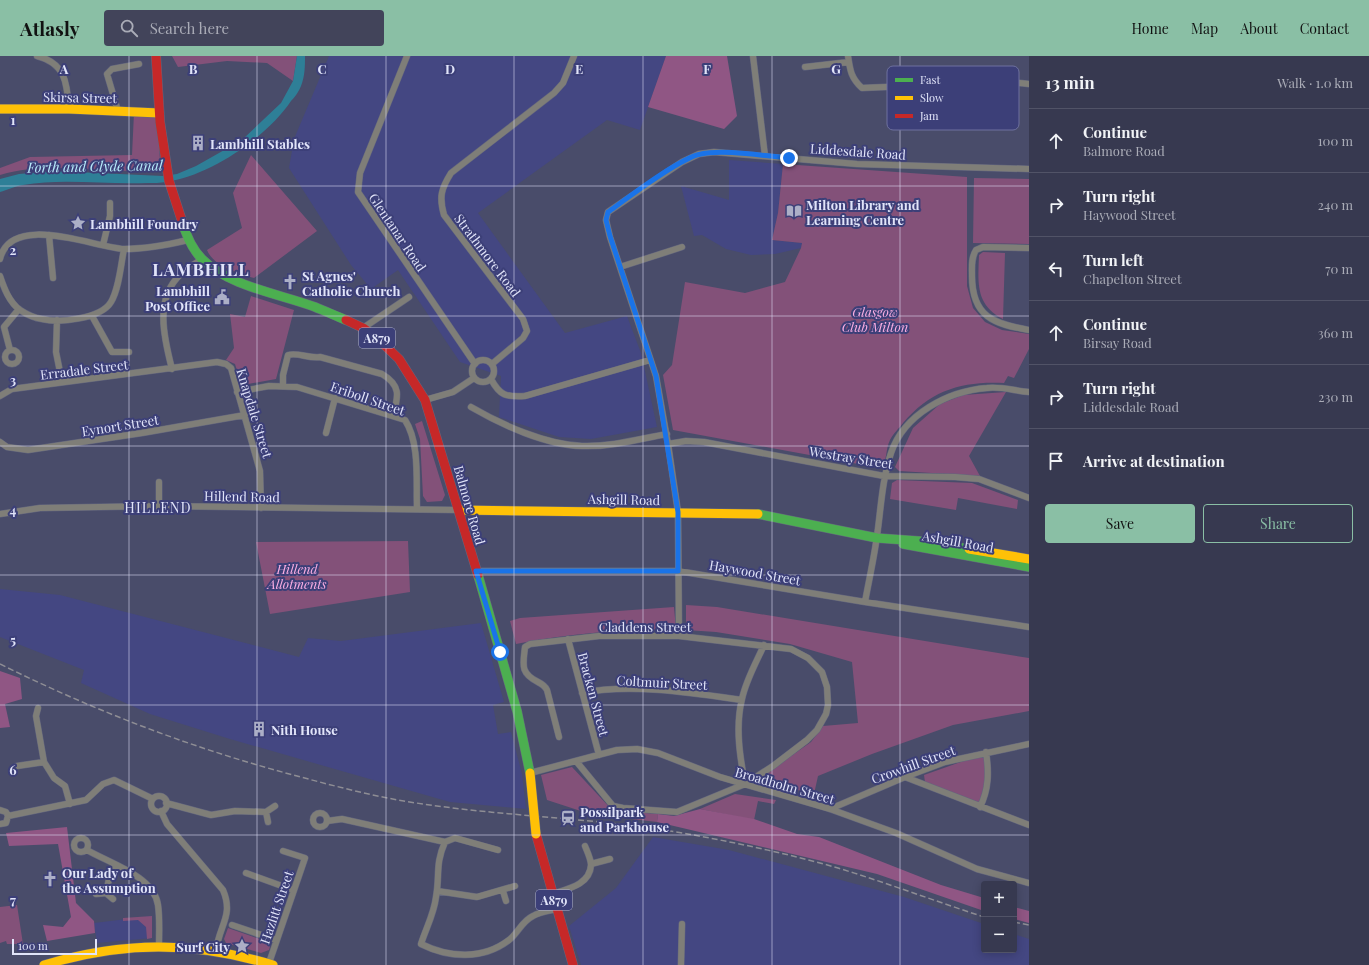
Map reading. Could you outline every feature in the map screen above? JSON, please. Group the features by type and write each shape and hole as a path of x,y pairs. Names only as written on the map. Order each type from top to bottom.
{"main road":[{"name":"A879","path":"156,56 159,113"},
{"name":"Skirsa Street","path":"0,109 69,109 159,113"},
{"name":"Balmore Road","path":"159,113 169,181 188,240 202,259 218,271 236,280 316,307 363,328 378,339 399,359 424,400 459,510 519,718 530,773 536,834 573,965"},
{"name":"Ashgill Road","path":"459,510 752,513 880,538 914,547 1029,567"},
{"name":"Ashgill Road","path":"880,538 919,541 1029,559"},
{"path":"44,965 100,950 159,946 216,950 271,964"}],"street":[{"path":"37,56 54,63 61,70 67,86 69,109"},
{"name":"Glentanar Road","path":"407,56 360,173 358,192 475,364"},
{"name":"Strathmore Road","path":"492,364 523,338 527,331 523,319 444,215 440,200 443,185 451,173 554,93 563,83 574,56"},
{"path":"753,56 765,156"},
{"path":"806,67 848,59 850,73 854,81 862,88 887,87"},
{"path":"118,111 107,74 112,69 139,64"},
{"path":"1019,82 1029,84"},
{"name":"Liddesdale Road","path":"620,267 606,220 608,212 682,162 699,154 714,152 857,164 1029,169"},
{"path":"103,245 110,216 110,204"},
{"path":"0,259 4,248 8,243 22,236 49,235 124,248 155,248 188,240"},
{"path":"49,235 53,278"},
{"path":"679,633 678,512 667,434 656,376 620,267 682,247"},
{"path":"1029,248 983,247 976,250 972,257 972,286 977,305 982,312 995,322 1029,330"},
{"path":"0,276 7,295 19,309 42,319 57,320 92,316 111,303 124,248"},
{"path":"172,369 164,336 166,296 181,274 202,259"},
{"path":"363,328 409,296"},
{"path":"10,350 4,327 19,309"},
{"path":"92,316 112,352 129,352"},
{"path":"57,320 56,352 62,382"},
{"path":"283,386 283,375 288,355 293,354 311,358 320,357 382,374 389,378 395,385 398,394 393,416"},
{"path":"485,360 492,364 494,373 491,379 481,382 474,378 472,373 475,364 485,360"},
{"path":"491,379 497,390 509,396 524,396 650,360"},
{"name":"Knapdale Street","path":"172,369 217,362 226,364 230,368 245,415 260,471 261,508"},
{"name":"Erradale Street","path":"0,396 12,389 172,369"},
{"path":"424,400 453,392 474,378"},
{"name":"Eriboll Street","path":"237,392 269,386 297,387 405,420 411,430 414,443 417,508"},
{"path":"865,602 880,538 884,476 892,451 904,430 918,415 935,403 960,392 988,387 1029,392"},
{"path":"326,433 335,398"},
{"path":"471,407 498,422 550,440 581,446 607,445 667,434"},
{"name":"Eynort Street","path":"0,442 7,447 28,450 142,434 245,415"},
{"name":"Westray Street","path":"668,444 686,441 704,442 884,476 955,477 979,479 1029,498"},
{"path":"159,482 159,506"},
{"name":"Hillend Road","path":"0,514 40,508 159,506 261,508 417,508 459,510"},
{"name":"Haywood Street","path":"476,571 678,571 1029,627"},
{"name":"Claddens Street","path":"559,737 547,690 542,684 527,676 524,670 527,645 568,639 679,633 791,649 800,653 815,664 825,679 829,695 828,705 822,722 807,740 773,766 745,784 684,810 672,812 613,806 576,761"},
{"name":"Bracken Street","path":"568,639 599,754"},
{"path":"745,784 739,750 741,700 749,677 764,645"},
{"name":"Coltmuir Street","path":"582,693 634,690 678,692 741,700"},
{"path":"38,708 36,716 44,762 54,778 65,786 70,804"},
{"name":"Crowhill Street","path":"830,809 905,776 945,762 1029,744"},
{"name":"Broadholm Street","path":"530,773 599,754 627,749 658,753 708,773 830,809 896,833 977,868 1029,883"},
{"path":"980,807 986,795 989,773 986,752"},
{"path":"17,766 44,762"},
{"path":"905,776 980,807 1029,825"},
{"path":"8,816 86,800 104,784 114,780 153,799 160,796 166,803 211,815 235,811 266,812 275,806"},
{"path":"153,799 151,803 152,808 156,811 161,811 165,808 166,803"},
{"path":"0,810 6,812 8,816"},
{"path":"161,811 167,824 223,890 228,901 229,909 216,950"},
{"path":"266,812 268,822"},
{"path":"0,824 6,822 8,816"},
{"path":"327,821 342,819 446,842 456,838 498,850"},
{"path":"446,842 439,856 437,891 432,915 421,944 441,953 460,956 490,952 510,940 524,922 532,916 557,908"},
{"path":"552,894 575,886 584,881 591,864 585,846"},
{"path":"87,850 140,877 152,889 158,904 159,946"},
{"name":"Hazlitt Street","path":"271,964 276,940 304,858 283,851"},
{"path":"591,864 610,859"},
{"path":"106,893 109,879 116,866"},
{"path":"246,873 293,890"},
{"path":"437,891 477,897 515,886"},
{"path":"503,890 506,901"},
{"path":"96,894 106,893 113,899"},
{"path":"681,965 682,924"},
{"path":"232,925 276,940"}],"shaded area":[{"path":"297,56 305,56 302,82 297,94 281,115 253,141 236,153 201,172 162,183 54,182 20,186 0,192 0,179 19,174 54,171 163,176 177,174 196,166 242,140 281,103 293,81"},
{"path":"329,56 666,56 640,130 607,120 478,213 565,333 627,316 641,353 657,427 591,439 559,437 499,417 501,376 460,362 398,270 371,289 351,265 289,168 294,139"},
{"path":"666,56 727,56 737,116 724,129 648,107"},
{"path":"729,160 783,164 778,213 772,240 802,243 801,248 775,254 751,255 726,249 702,235 694,236 681,186 729,200"},
{"path":"0,589 60,595 299,657 308,638 341,641 481,623 504,702 493,705 498,734 511,732 522,774 526,809 450,802 230,739 150,714 81,683 84,670 0,637"},
{"path":"0,671 20,678 22,699 5,704 10,727 0,728"},
{"path":"700,809 754,819 797,834 819,837 941,885 981,897 981,910 877,874 657,822 658,814 674,816"},
{"path":"67,827 76,903 94,921 95,933 47,941 43,925 63,927 71,917 58,844 9,846 6,833"},
{"path":"653,837 729,850 904,897 981,923 981,953 1017,953 1017,935 1029,939 1029,965 581,965 569,926 616,888"},
{"path":"1017,908 1029,911 1029,923 1017,920"},
{"path":"152,916 152,938 97,943 94,923"}],"green space":[{"path":"172,56 297,56 293,81 267,63 227,61 178,67"},
{"path":"134,113 157,114 160,160 155,169 118,171 44,168 15,171 0,175 0,168 30,157 132,155"},
{"path":"251,155 317,231 254,278 221,265 210,256 207,250 242,228 233,193"},
{"name":"Glasgow Club Milton","path":"783,164 967,177 967,286 973,308 985,322 1002,330 1029,334 1029,349 1014,378 1008,376 1004,383 961,386 936,395 914,412 893,436 888,444 883,465 880,468 673,430 663,375 672,365 685,282 745,293 785,282 801,248 802,243 772,240 778,213"},
{"path":"974,178 1029,179 1029,244 973,243"},
{"path":"983,252 1005,253 1003,319 987,307 980,292 978,274 979,255"},
{"path":"251,296 294,310 276,379 248,384 240,380 235,364 226,360 234,348 230,314 245,317"},
{"path":"1006,392 969,456 980,476 899,471 895,467 913,428 940,404 963,395"},
{"path":"422,421 445,495 442,501 427,502 423,496 420,439 415,424"},
{"path":"897,480 972,483 1018,500 1017,509 958,498 956,510 890,499 892,483"},
{"name":"Hillend Allotments","path":"408,541 410,592 270,614 256,542"},
{"path":"686,605 717,607 1029,658 1029,711 953,725 872,754 818,776 814,794 764,782 764,775 811,742 823,726 858,723 852,662 790,644 716,632 686,630"},
{"path":"674,607 676,629 595,633 556,637 516,644 510,621 520,618"},
{"path":"985,757 987,772 980,804 925,782 924,775 972,758"},
{"path":"572,767 612,810 658,814 657,822 590,814 547,800 541,775"},
{"path":"735,794 776,800 774,804 758,801 754,820 700,809"},
{"path":"17,905 23,944 7,944 6,941 0,943 0,907"},
{"path":"152,916 152,938 147,939 146,927 138,920 123,921 123,918"},
{"path":"228,928 271,943 269,950 261,953 226,943 224,939"}],"railway":[{"path":"0,664 72,698 146,728 220,754 328,784 407,802 489,812 622,824 726,841 782,853 838,868 981,916"},
{"path":"1017,923 1029,925"}],"traffic: fast":[{"path":"182,221 189,241 198,255 213,268 226,276 240,283 301,302 346,320"},
{"path":"758,514 877,538 919,541 969,549"},
{"path":"903,544 1029,567"},
{"path":"478,575 517,711 530,773"}],"traffic: slow":[{"path":"0,109 69,109 159,113"},
{"path":"459,510 758,514"},
{"path":"969,549 1029,559"},
{"path":"530,773 536,834"},
{"path":"44,965 74,957 102,952 131,948 158,947 186,948 215,952 243,957 273,965"}],"traffic: jam":[{"path":"156,56 160,122 169,181 182,221"},
{"path":"346,320 363,328 378,339 399,359 425,400 478,575"},
{"path":"536,834 573,965"}],"place":[{"name":"Lambhill Stables","path":"198,143"},
{"name":"Milton Library and Learning Centre","path":"794,211"},
{"name":"Lambhill Foundry","path":"78,223"},
{"name":"St Agnes' Catholic Church","path":"290,282"},
{"name":"Lambhill Post Office","path":"222,297"},
{"name":"Nith House","path":"259,729"},
{"name":"Possilpark and Parkhouse","path":"568,818"},
{"name":"Our Lady of the Assumption","path":"50,879"},
{"name":"Surf City","path":"242,946"}],"district":[{"name":"LAMBHILL","path":"201,269"},
{"name":"HILLEND","path":"158,507"}],"route":[{"path":"500,652 476,571 678,571 678,512 656,376 610,236 606,220 608,212 682,162 699,154 714,152 789,158"}],"water label":[{"name":"Forth and Clyde Canal","path":"95,166"}]}
